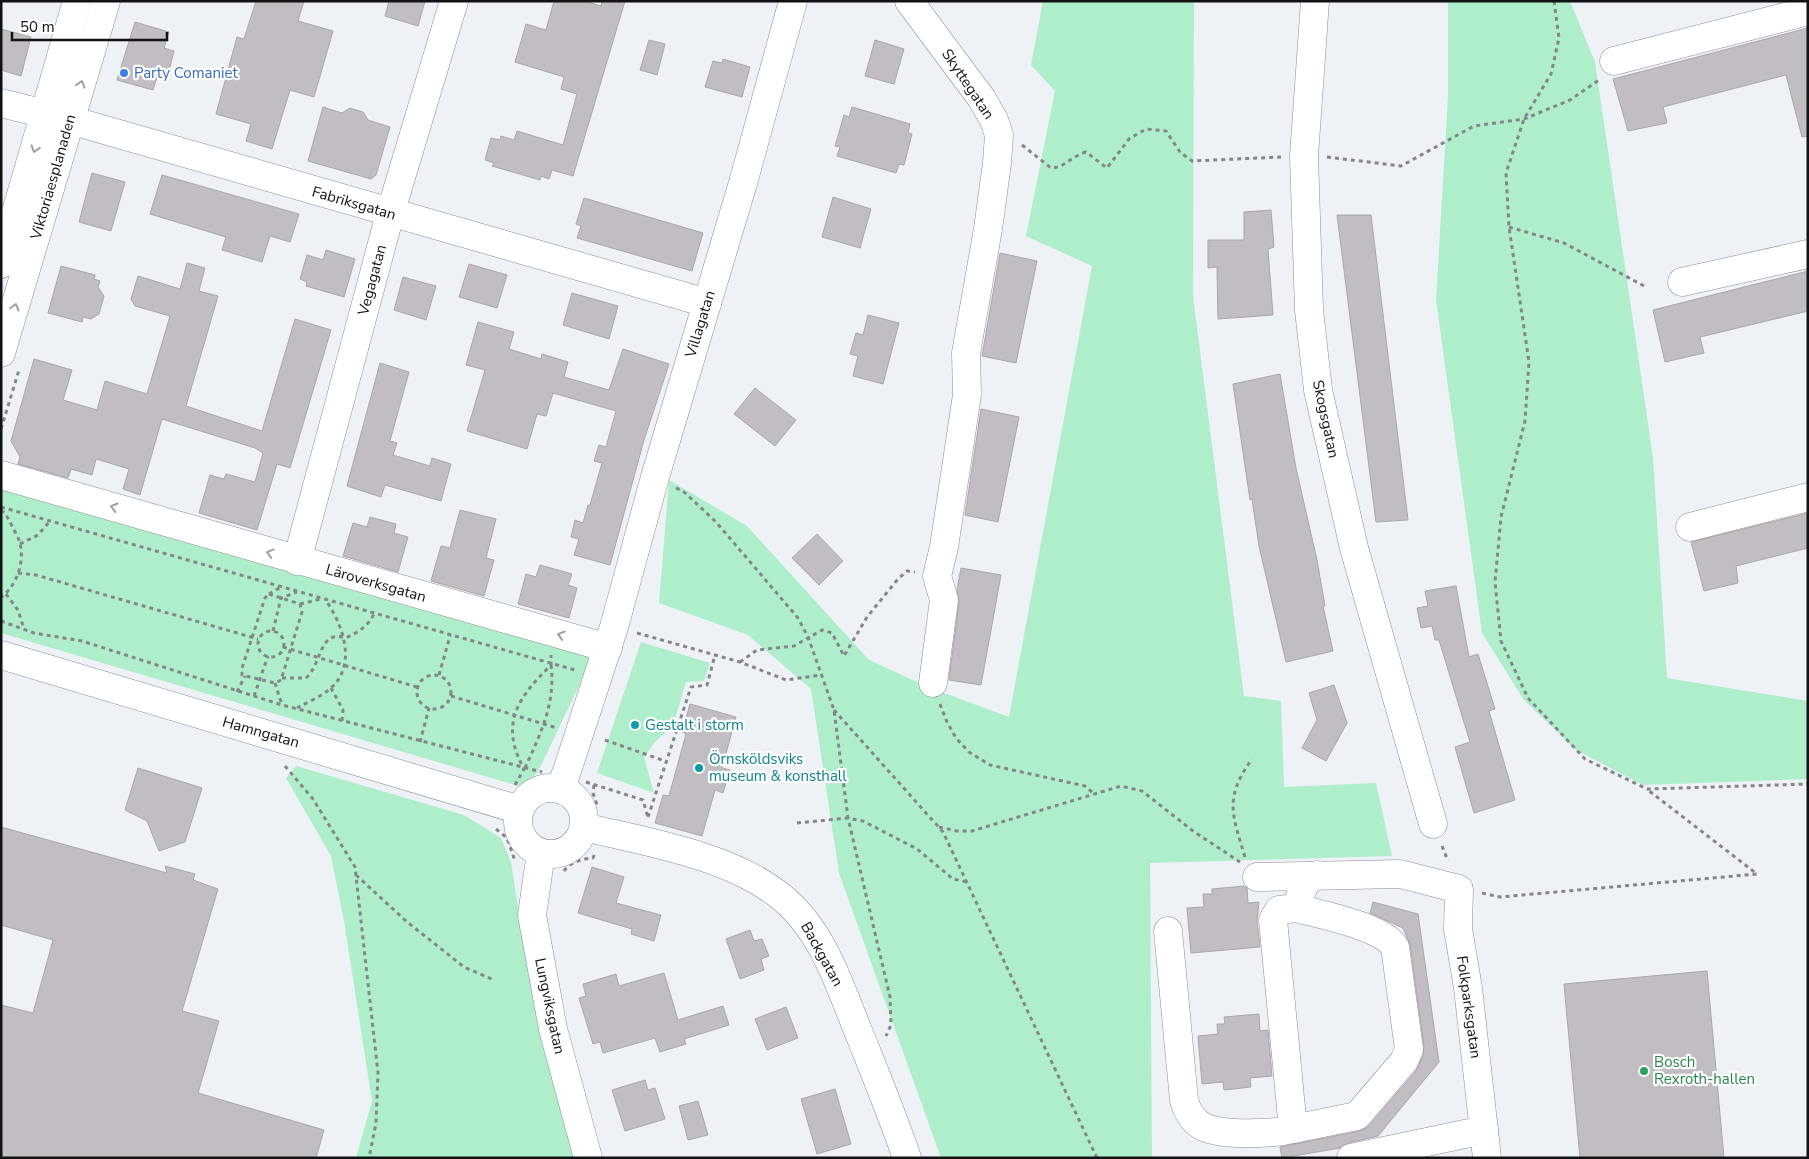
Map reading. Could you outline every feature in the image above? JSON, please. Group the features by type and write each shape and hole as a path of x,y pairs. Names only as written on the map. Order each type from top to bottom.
{"street":[{"name":"Viktoriaesplanaden","path":"1,354 57,118 77,1"},
{"name":"Viktoriaesplanaden","path":"1,264 57,118 106,1"},
{"name":"Vegagatan","path":"297,560 390,214 454,1"},
{"name":"Villagatan","path":"611,638 655,478 743,183 793,1"},
{"name":"Skyttegatan","path":"909,1 982,99 994,120 999,135 995,177 966,353 966,405 944,547 937,576"},
{"name":"Skogsgatan","path":"1315,1 1304,156 1309,310 1318,390 1354,548 1433,824"},
{"path":"1614,61 1808,11"},
{"name":"Fabriksgatan","path":"1,103 707,303"},
{"path":"1682,282 1808,254"},
{"name":"Läroverksgatan","path":"1,475 566,636 611,638"},
{"path":"1690,527 1808,497"},
{"path":"933,683 944,600 937,576"},
{"path":"559,789 566,774 611,638"},
{"name":"Hamngatan","path":"1,655 514,809"},
{"path":"549,788 559,789 576,799 583,812 584,827 580,838 564,852 552,855 541,853 532,848 520,831 514,809 532,795 549,788"},
{"name":"Backgatan","path":"584,827 705,859 746,875 779,895 805,920 836,975 907,1158"},
{"name":"Lungviksgatan","path":"541,853 532,915 553,1029 588,1158"},
{"path":"1252,872 1317,875 1400,874 1459,889"},
{"path":"1296,908 1302,888 1307,881 1317,875"},
{"name":"Folkparksgatan","path":"1459,889 1458,929 1468,988 1486,1158"},
{"path":"1168,931 1184,1100 1191,1116 1198,1123 1211,1130 1271,1134 1356,1116 1404,1061 1409,1049 1396,947 1391,940 1377,932 1296,908 1279,910 1273,920 1293,1129"},
{"path":"1351,1158 1484,1130"}],"path":[{"path":"1433,824 1459,889 1500,897 1757,874 1647,789 1585,759 1528,698 1501,641 1495,582 1501,516 1525,421 1529,362 1509,227 1506,173 1524,119 1552,74 1559,38 1554,1"},
{"path":"999,135 1018,142 1052,168 1059,168 1074,156 1086,152 1107,168 1130,139 1146,129 1166,131 1180,152 1192,161 1304,156 1401,166 1474,126 1524,119 1570,100 1602,78 1614,61"},
{"path":"1509,227 1564,244 1646,287"},
{"path":"655,478 683,491 716,522 798,618 808,637 834,710 848,818 890,997 891,1025 884,1040"},
{"path":"1,506 551,665 598,676"},
{"path":"1,510 6,514 20,544 18,573 6,594 1,597"},
{"path":"20,544 38,535 50,521"},
{"path":"740,662 757,650 794,646 822,630 832,633 844,656 868,617 898,579 907,571 937,576"},
{"path":"18,573 36,575 258,639"},
{"path":"281,587 268,594 265,598 242,668 242,675 275,683 282,678 306,678 313,673 323,645 330,637 345,638 363,628 374,614"},
{"path":"281,598 297,592"},
{"path":"6,594 18,610 24,629"},
{"path":"268,594 300,604 324,599"},
{"path":"274,631 281,598"},
{"path":"297,708 331,688 343,665 345,638 336,615 324,599"},
{"path":"282,678 302,612 300,604"},
{"path":"274,631 281,635 283,647 279,654 268,656 260,652 258,639 266,632 274,631"},
{"path":"439,675 450,636"},
{"path":"514,809 524,769 545,723 553,684 551,647 566,636"},
{"path":"611,638 715,655 740,662 786,680 822,675"},
{"path":"283,647 417,687"},
{"path":"648,818 665,761 691,687 707,685 715,655"},
{"path":"254,696 268,656"},
{"path":"524,769 513,743 511,727 514,714 519,701 530,686 551,665"},
{"path":"428,675 439,675 448,681 451,696 445,705 440,708 429,708 418,698 417,687 419,682 428,675"},
{"path":"237,692 245,676"},
{"path":"275,683 282,705"},
{"path":"933,683 946,722 956,738 969,752 990,764 1085,786 1093,793"},
{"path":"331,688 343,710 342,722"},
{"path":"451,696 558,728"},
{"path":"420,742 429,708"},
{"path":"834,710 938,827 969,882 1097,1158"},
{"path":"605,740 665,761"},
{"path":"279,758 313,798 355,867 378,1073 376,1123 369,1158"},
{"path":"1252,759 1239,777 1231,811 1252,872"},
{"path":"1647,789 1808,784"},
{"path":"938,827 957,831 972,831 1121,786 1142,790 1193,831 1252,872"},
{"path":"797,823 848,818 863,821 917,850 953,879 969,882"},
{"path":"356,875 406,921 464,967 494,980"},
{"path":"370,1152 374,1158"}],"green space":[{"path":"1043,1 1194,1 1193,296 1244,696 1281,701 1284,787 1376,783 1392,856 1150,863 1152,1158 941,1158 839,873 811,689 748,635 659,603 669,480 747,526 869,660 928,687 1009,717 1092,266 1026,236 1055,91 1031,65"},
{"path":"1448,1 1570,1 1595,62 1653,457 1667,678 1808,701 1808,779 1643,785 1576,750 1524,700 1482,633 1436,300 1448,97"},
{"path":"1,485 594,654 538,772 522,787 1,633"},
{"path":"641,642 710,663 704,681 686,682 673,726 655,742 644,757 654,793 597,773"},
{"path":"296,766 464,815 501,838 511,862 529,978 559,1100 578,1158 356,1158 372,1101 344,921 331,856 286,778"}],"building":[{"path":"256,1 304,1 298,21 333,31 314,97 290,90 272,149 246,141 251,124 216,114 237,37 244,39"},
{"path":"389,1 425,1 418,26 385,16"},
{"path":"554,1 584,1 601,6 602,1 625,1 573,176 552,170 549,179 541,176 540,180 492,166 494,163 485,160 491,138 500,140 501,136 514,140 517,131 563,145 577,94 561,89 564,77 515,62 526,24 546,30"},
{"path":"135,22 169,32 164,48 174,51 169,71 160,68 153,90 117,80"},
{"path":"1808,28 1808,136 1802,137 1786,75 1663,107 1667,123 1628,131 1613,79"},
{"path":"1,29 31,37 21,76 1,70"},
{"path":"649,40 665,44 657,75 640,70"},
{"path":"875,40 904,49 894,84 865,76"},
{"path":"723,59 750,67 742,97 705,87 713,61 722,63"},
{"path":"323,107 342,113 350,108 363,112 368,120 390,127 376,175 371,179 308,161"},
{"path":"852,107 910,124 908,133 912,134 904,165 899,164 896,173 837,156 840,147 835,146 844,115 849,117"},
{"path":"92,173 125,182 111,231 79,222"},
{"path":"162,175 299,214 290,242 270,236 262,262 222,250 226,237 150,214"},
{"path":"833,197 871,209 860,248 822,237"},
{"path":"584,198 703,233 692,271 577,238 581,226 576,224"},
{"path":"1271,210 1274,247 1268,249 1273,315 1218,319 1217,267 1208,268 1208,240 1244,240 1244,212"},
{"path":"1337,215 1371,215 1408,520 1376,522"},
{"path":"326,250 355,259 344,297 306,286 307,282 300,279 307,255 323,260"},
{"path":"1000,253 1037,261 1016,363 982,356"},
{"path":"187,263 205,268 199,291 218,296 186,406 262,431 295,319 331,330 290,468 277,464 257,530 199,513 210,475 224,479 226,474 255,482 263,453 255,448 162,419 140,495 123,489 129,469 96,459 92,475 71,469 68,478 18,464 20,457 11,441 34,359 72,370 63,400 97,410 105,381 147,394 170,316 135,306 131,299 138,276 180,289"},
{"path":"469,264 507,275 497,308 459,297"},
{"path":"61,266 95,275 94,279 100,281 98,287 104,296 99,314 91,319 83,317 82,322 48,313"},
{"path":"1808,271 1808,311 1700,337 1704,353 1665,362 1653,310"},
{"path":"403,277 436,286 426,320 394,310"},
{"path":"572,293 618,306 609,339 563,325"},
{"path":"868,315 899,323 883,384 853,376 858,356 850,354 856,333 863,335"},
{"path":"478,322 514,332 509,349 541,359 542,354 568,362 564,377 609,390 623,349 669,364 644,440 610,565 574,555 579,539 571,537 575,520 583,523 588,505 590,505 602,463 594,461 599,445 606,447 616,411 553,393 546,416 537,414 527,449 467,431 485,370 466,365"},
{"path":"380,363 409,372 390,441 397,443 393,455 430,466 432,458 451,464 441,501 385,485 381,497 347,486"},
{"path":"1280,374 1296,468 1317,560 1325,606 1323,606 1333,651 1286,662 1259,546 1252,499 1250,500 1233,384"},
{"path":"755,388 796,420 775,446 734,414"},
{"path":"981,409 1019,417 998,522 965,515"},
{"path":"460,510 496,519 486,558 494,560 484,596 431,581 441,546 450,548"},
{"path":"1808,513 1808,548 1736,566 1738,583 1704,591 1691,542"},
{"path":"370,517 396,524 394,533 408,537 398,572 343,556 353,523 367,527"},
{"path":"817,534 843,561 819,585 792,558"},
{"path":"540,565 572,574 568,585 577,588 569,618 518,604 526,574 536,577"},
{"path":"961,568 1001,575 981,685 949,680 959,602 957,589"},
{"path":"1456,586 1469,657 1478,654 1495,709 1489,711 1515,800 1474,813 1455,747 1470,742 1439,640 1435,640 1432,626 1421,628 1417,608 1428,606 1425,591"},
{"path":"1334,685 1347,723 1326,761 1302,748 1317,720 1309,693"},
{"name":"Örnsköldsviks museum & konsthall","path":"690,704 736,717 722,768 730,770 723,793 715,790 702,836 655,823 663,795 669,796 686,734 682,732"},
{"path":"138,768 202,788 185,842 159,851 147,821 125,810"},
{"path":"1,827 167,873 165,866 195,874 193,880 218,889 182,1011 219,1021 198,1093 324,1130 316,1158 1,1158 1,1005 33,1013 53,940 1,925"},
{"path":"592,867 624,877 616,903 661,915 654,941 631,934 632,929 578,913"},
{"path":"1244,886 1247,888 1248,903 1259,902 1257,921 1260,947 1191,953 1187,908 1204,907 1203,894 1212,894 1212,889"},
{"path":"1373,902 1418,914 1439,1062 1378,1136 1348,1143 1340,1148 1282,1158 1280,1147 1360,1131 1368,1127 1416,1071 1423,1055 1424,1047 1410,944 1403,928 1370,913"},
{"path":"750,930 754,941 762,939 769,956 761,959 764,970 740,979 726,939"},
{"name":"Bosch Rexroth-hallen","path":"1707,971 1724,1158 1580,1158 1564,984"},
{"path":"664,973 678,1020 723,1006 729,1025 684,1039 686,1044 660,1052 655,1038 603,1053 600,1042 593,1044 579,998 586,996 583,984 616,974 619,986"},
{"path":"786,1007 798,1038 767,1050 755,1019"},
{"path":"1259,1014 1260,1031 1268,1030 1272,1076 1250,1078 1251,1087 1224,1090 1223,1082 1202,1084 1198,1036 1218,1034 1217,1024 1225,1024 1224,1017"},
{"path":"645,1080 648,1090 655,1088 665,1119 625,1131 612,1090"},
{"path":"835,1089 851,1144 817,1154 801,1099"},
{"path":"698,1101 708,1135 688,1140 679,1106"}],"place":[{"name":"Party Comaniet","path":"124,73"},
{"name":"Gestalt i storm","path":"635,725"},
{"name":"Örnsköldsviks museum & konsthall","path":"699,768"},
{"name":"Bosch Rexroth-hallen","path":"1644,1071"}]}
